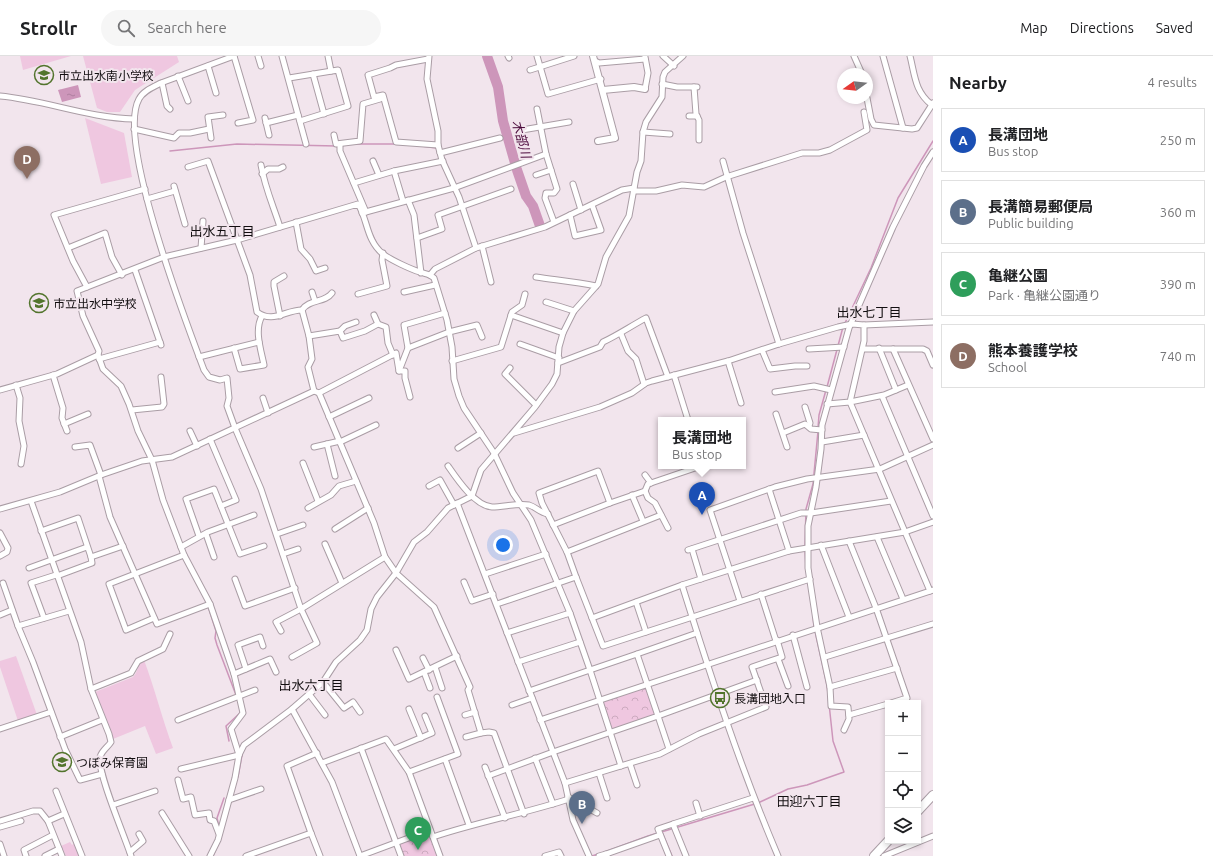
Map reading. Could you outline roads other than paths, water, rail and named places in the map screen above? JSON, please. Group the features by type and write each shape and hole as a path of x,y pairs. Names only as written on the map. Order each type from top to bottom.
{"highway":[{"path":"921,808 933,795"},
{"path":"879,855 886,844"}],"street":[{"path":"238,123 253,120 234,56 178,76 142,94 138,99 134,129 138,164 147,199 164,257 199,357 204,370 209,377 220,380 227,378 229,398 227,406 261,490 302,608 317,643 292,657"},
{"path":"258,56 261,66"},
{"path":"282,56 306,144"},
{"path":"328,56 331,71"},
{"path":"537,56 548,94 600,80"},
{"path":"530,70 574,56"},
{"path":"663,56 674,66"},
{"path":"210,856 219,834 229,800 239,755 244,745 292,709 323,682 336,662 360,640 367,630 371,609 376,598 396,573 414,542 427,532 448,508 472,496 481,470 552,384 557,374 559,347 563,333 574,311 596,286 606,257 629,216 637,172 641,161 643,132 646,122 662,97 662,84 665,72 674,66 683,56"},
{"path":"854,56 859,68"},
{"path":"883,56 903,128"},
{"path":"868,104 871,119 874,125 917,128 932,104 922,97 910,56"},
{"path":"438,145 396,142 383,95 374,97 368,76 390,68 396,64 429,57 428,79 438,131 438,145 443,161 462,206 476,248"},
{"path":"594,58 599,63 645,57 648,73 645,89 634,87 603,90"},
{"path":"594,58 615,138 601,142"},
{"path":"208,66 216,90"},
{"path":"289,78 338,70 348,106 300,122"},
{"path":"313,74 324,114"},
{"path":"178,76 188,101"},
{"path":"162,83 167,106 170,109"},
{"path":"662,84 696,87 699,140"},
{"path":"0,96 21,98 62,109 114,119 134,120"},
{"path":"340,146 360,141 363,104 384,98"},
{"path":"537,109 546,154 557,189 554,193 546,193 545,198 554,222"},
{"path":"430,275 435,269 476,248 545,227 622,190 634,189 656,191 682,185 701,187 726,177 802,153 819,153 830,150 867,130 864,112"},
{"path":"211,138 208,117 223,115"},
{"path":"269,135 265,121 298,115"},
{"path":"689,116 697,116"},
{"path":"522,130 569,122"},
{"path":"134,129 174,138 179,133 190,133 210,129"},
{"path":"643,132 670,134"},
{"path":"334,135 336,144 340,146 340,151 354,183 373,241 383,253 421,273 430,275 436,285 445,312 459,396 464,408 494,453 513,493 531,520 546,554 570,613 622,766"},
{"path":"440,153 500,138"},
{"path":"844,730 849,715 848,707 831,706 830,687 825,658 817,627 808,579 806,547 822,442 822,430 827,404 852,324 893,227 924,166 933,152"},
{"path":"364,213 454,188 546,154"},
{"path":"188,167 208,161 250,275 257,312 262,316 275,318 302,310 307,304 328,297 332,293"},
{"path":"372,161 379,175"},
{"path":"354,183 394,171 443,161"},
{"path":"723,161 726,177 779,344"},
{"path":"261,165 268,196 272,201 280,226"},
{"path":"262,174 268,168 279,169 283,167"},
{"path":"536,175 551,170"},
{"path":"394,171 405,201 414,215 421,273"},
{"path":"573,184 581,210"},
{"path":"147,199 174,188 184,224"},
{"path":"87,287 54,215 145,189"},
{"path":"417,238 442,229 438,215 511,189"},
{"path":"239,755 231,729 243,713 240,696 210,604 184,555 163,500 152,460 138,432 132,410 121,386 108,376 103,368 99,357 99,351 84,316 77,291 135,270 164,257 237,240 360,203"},
{"path":"570,215 575,236 601,230 592,205"},
{"path":"201,248 203,221"},
{"path":"296,222 304,253 310,259 316,271 325,268"},
{"path":"68,248 105,233 112,257 122,275"},
{"path":"482,246 492,282"},
{"path":"358,294 387,286 382,260 383,253"},
{"path":"0,390 53,375 99,357 161,344 135,270"},
{"path":"280,316 274,282 284,276"},
{"path":"536,277 570,283 576,281 596,286"},
{"path":"404,292 436,285"},
{"path":"312,292 315,301"},
{"path":"452,361 501,347 512,312 522,305 525,294"},
{"path":"546,302 574,311"},
{"path":"302,310 309,336 312,359 308,367 317,392 329,416 368,508 385,557 396,573 434,607 458,656 470,687 468,690 481,733"},
{"path":"399,371 408,348 404,325 445,312"},
{"path":"374,315 378,324 386,327 388,343 393,355"},
{"path":"511,315 563,333"},
{"path":"234,348 240,369 264,365 259,342 259,320 262,316"},
{"path":"520,344 558,361 600,347 603,342 621,334 624,330 646,318 687,417"},
{"path":"309,336 340,330 345,326 356,322"},
{"path":"513,433 600,407 632,393 644,384 852,324 864,325 933,322"},
{"path":"340,330 343,338 365,331 378,324"},
{"path":"408,348 449,332 477,325 482,337"},
{"path":"540,720 932,590 891,501 880,469 850,402 862,349 864,325"},
{"path":"621,334 628,351 636,359 644,384"},
{"path":"199,357 259,342"},
{"path":"809,349 844,347"},
{"path":"879,348 896,390"},
{"path":"862,349 923,349 931,356 933,365"},
{"path":"893,349 933,439"},
{"path":"762,350 770,369 807,366"},
{"path":"0,509 60,492 100,475 152,460 172,457 197,446 210,438 317,392 396,353 399,371"},
{"path":"728,361 741,403"},
{"path":"510,368 505,374 536,405"},
{"path":"399,371 405,371 405,378 410,397"},
{"path":"53,375 63,408 62,418 67,430"},
{"path":"132,410 162,407 164,404 162,377"},
{"path":"16,385 20,398 19,422 24,446 22,464"},
{"path":"827,404 850,402 882,396 908,385"},
{"path":"775,392 814,386 831,390"},
{"path":"882,396 933,516"},
{"path":"263,398 268,413"},
{"path":"329,416 369,398"},
{"path":"805,407 810,423 809,426"},
{"path":"64,424 88,414"},
{"path":"776,414 787,447"},
{"path":"783,433 805,424 812,429 822,430"},
{"path":"314,447 340,442 376,425"},
{"path":"190,431 197,446"},
{"path":"458,448 481,433"},
{"path":"822,442 864,435"},
{"path":"210,438 236,500 221,506"},
{"path":"327,444 335,476"},
{"path":"75,448 90,445 100,475 110,517 157,624 210,604"},
{"path":"740,601 710,510 769,489 817,477 880,469 933,445"},
{"path":"303,463 318,501"},
{"path":"448,466 472,496 483,504 491,507 521,505 531,506 542,514 548,514"},
{"path":"553,524 645,491 651,483 692,469"},
{"path":"610,503 598,471 539,493 567,552 603,646 808,579"},
{"path":"645,475 651,483"},
{"path":"308,508 331,495 339,486 356,480"},
{"path":"429,486 440,480 455,504 486,574 507,634 565,783 573,820 589,856"},
{"path":"199,536 186,499 214,489 240,554 264,546"},
{"path":"769,489 789,551"},
{"path":"645,491 648,498 655,503 668,528"},
{"path":"632,495 643,521"},
{"path":"31,501 51,561 81,642 91,689 111,742 102,752 100,758 102,774 130,854 143,841 139,834"},
{"path":"701,579 690,550 803,513 891,501"},
{"path":"335,529 368,508"},
{"path":"181,547 199,536 254,515"},
{"path":"567,552 661,515"},
{"path":"41,531 78,518 87,547 92,557 92,563 31,583 44,618"},
{"path":"592,618 682,585 789,551 905,532 933,522"},
{"path":"277,534 303,525"},
{"path":"0,533 8,548 7,552 0,556"},
{"path":"206,534 214,557"},
{"path":"877,537 903,599"},
{"path":"849,541 876,608 907,698 900,700"},
{"path":"325,544 342,583"},
{"path":"821,545 849,617"},
{"path":"92,557 123,546"},
{"path":"29,568 87,547"},
{"path":"283,554 298,549"},
{"path":"486,574 546,554"},
{"path":"154,618 126,630 109,584 184,555"},
{"path":"281,631 276,622 302,608 385,557"},
{"path":"497,604 576,577"},
{"path":"235,579 245,606 295,588"},
{"path":"464,582 472,600 493,594"},
{"path":"3,583 60,737 80,780 102,774"},
{"path":"682,585 726,724 753,798 778,856"},
{"path":"565,783 630,764 669,749 766,707 752,667 782,658 761,594"},
{"path":"636,602 646,632"},
{"path":"0,615 12,610"},
{"path":"18,626 69,611"},
{"path":"507,634 570,613"},
{"path":"825,658 933,624"},
{"path":"91,689 131,673 138,661 163,649 170,634"},
{"path":"529,691 697,634"},
{"path":"793,635 807,687"},
{"path":"246,669 238,645 260,637 262,646"},
{"path":"518,662 580,642"},
{"path":"396,650 409,679 458,656"},
{"path":"637,654 669,749"},
{"path":"423,658 430,688"},
{"path":"234,674 270,659 276,672"},
{"path":"778,659 788,686"},
{"path":"435,667 442,688"},
{"path":"830,687 896,668"},
{"path":"488,776 757,680"},
{"path":"323,682 344,708 353,702 360,712"},
{"path":"178,720 255,690"},
{"path":"309,694 325,715"},
{"path":"410,772 458,754 437,697"},
{"path":"512,705 532,698"},
{"path":"849,715 885,704"},
{"path":"292,709 332,782 360,856 430,830"},
{"path":"409,709 421,738"},
{"path":"0,729 51,712"},
{"path":"465,716 475,712"},
{"path":"394,749 432,733 425,716"},
{"path":"60,737 102,720"},
{"path":"466,737 489,732 494,734 524,814"},
{"path":"322,762 386,739 410,772 440,856"},
{"path":"360,748 401,856"},
{"path":"317,753 287,766 320,856"},
{"path":"181,769 239,755"},
{"path":"535,758 553,804"},
{"path":"445,759 469,825"},
{"path":"630,764 637,785"},
{"path":"485,767 505,818"},
{"path":"599,773 608,798"},
{"path":"178,780 183,799 191,797 195,815 209,813 210,820 214,821 219,834"},
{"path":"229,800 261,789"},
{"path":"112,805 155,790"},
{"path":"56,791 82,856"},
{"path":"433,837 469,825 524,814 568,798 596,813"},
{"path":"669,856 658,830 753,798"},
{"path":"696,803 700,816"},
{"path":"0,821 40,811 48,821 62,856"},
{"path":"162,813 189,856"},
{"path":"48,821 64,814"},
{"path":"0,827 21,821"},
{"path":"673,824 686,856"},
{"path":"246,856 311,833"},
{"path":"26,856 24,850 53,835"},
{"path":"599,856 606,855 660,835"},
{"path":"879,855 933,836"},
{"path":"0,844 4,856"},
{"path":"45,856 59,849"},
{"path":"545,856 559,852 561,856"}],"water":[{"path":"78,85 81,97 62,102 58,90"}],"waterway":[{"name":"木部川","path":"487,56 498,87 503,121 517,170 526,196 533,206 540,226"},
{"path":"845,323 871,268 898,198 933,141"},
{"path":"170,151 237,144 337,146 338,149"},
{"path":"357,144 395,144"},
{"path":"414,145 436,148"},
{"path":"372,234 376,242"},
{"path":"827,387 843,327"},
{"path":"818,428 819,415 826,390"},
{"path":"805,546 806,509 813,484 818,431"},
{"path":"805,550 806,568"},
{"path":"208,606 216,631 215,638 217,645 236,695"},
{"path":"813,614 814,628"},
{"path":"602,853 648,836 758,803 788,789 807,785 844,772 833,741 827,685 815,631"},
{"path":"229,741 226,726 240,713"},
{"path":"238,777 242,755"},
{"path":"219,827 217,818 224,798"},
{"path":"662,832 672,856"},
{"path":"213,856 221,838"},
{"path":"592,856 598,854"}],"place":[{"name":"市立出水南小学校","path":"44,75"},
{"name":"熊本養護学校","path":"27,179"},
{"name":"市立出水中学校","path":"39,303"},
{"name":"長溝団地","path":"702,515"},
{"name":"長溝団地入口","path":"720,698"},
{"name":"つぼみ保育園","path":"62,762"},
{"name":"長溝簡易郵便局","path":"582,824"},
{"name":"亀継公園","path":"418,850"}],"district":[{"name":"出水五丁目","path":"222,231"},
{"name":"出水七丁目","path":"869,312"},
{"name":"出水六丁目","path":"311,685"},
{"name":"田迎六丁目","path":"809,801"}]}
